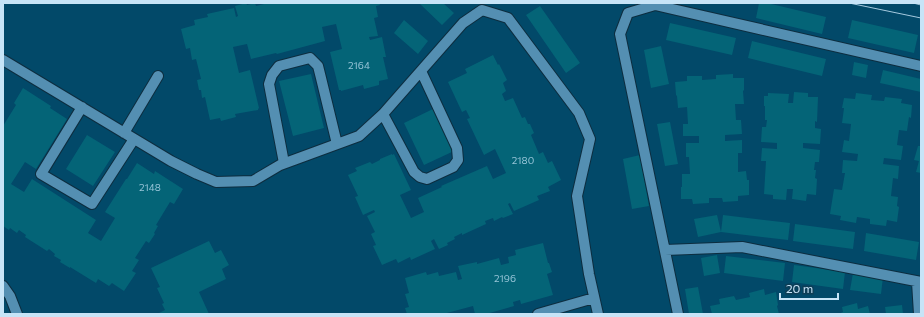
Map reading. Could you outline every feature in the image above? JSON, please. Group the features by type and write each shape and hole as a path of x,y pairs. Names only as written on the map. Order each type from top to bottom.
{"lane":[{"path":"678,314 620,34 628,12 655,5 921,66"},
{"path":"3,60 171,161 197,174 216,182 253,181 280,164 360,136 383,114 463,23 482,10 508,18 579,113 590,139 577,196 589,274 598,314"},
{"path":"284,163 269,84 272,74 279,66 310,58 318,66 337,144"},
{"path":"383,114 414,172 420,177 427,179 453,167 458,160 457,148 421,71"},
{"path":"124,133 158,76"},
{"path":"82,107 41,174 92,204 134,139"},
{"path":"665,250 742,247 919,282 919,314"},
{"path":"3,286 10,296 17,314"},
{"path":"538,314 594,298"}],"building":[{"path":"246,3 247,5 255,3 256,6 264,3 379,3 380,5 376,6 378,17 374,18 378,36 369,37 370,40 382,37 386,57 383,57 388,79 379,81 379,85 364,89 363,85 341,91 339,90 330,52 342,49 336,24 322,27 325,41 277,54 251,59 247,44 233,47 239,73 250,70 259,108 258,110 235,114 236,117 221,121 220,118 210,120 205,97 202,98 201,90 199,90 197,80 201,79 196,59 192,60 190,48 186,49 181,29 195,25 194,20 208,17 207,14 234,8 236,17 238,16 235,6"},
{"path":"419,3 443,3 454,13 442,25"},
{"path":"759,3 767,3 826,17 822,34 756,18"},
{"path":"540,6 580,63 566,73 526,15"},
{"path":"404,20 428,41 418,54 394,33"},
{"path":"852,20 918,35 914,53 848,38"},
{"path":"670,23 736,38 732,55 666,40"},
{"path":"752,41 826,59 822,76 748,58"},
{"path":"661,46 669,84 651,88 644,50"},
{"path":"493,55 507,80 503,83 506,91 502,94 505,101 513,98 522,118 525,117 528,124 530,124 534,133 531,135 539,154 543,152 548,163 552,161 561,180 548,187 550,191 537,196 539,200 514,211 510,203 508,204 513,214 494,221 493,218 485,221 486,224 454,237 455,239 447,243 448,245 439,249 434,239 431,241 435,249 411,260 410,257 398,263 396,259 382,265 373,246 376,245 371,234 375,232 367,216 375,212 374,210 363,215 355,197 358,196 348,175 357,171 355,168 370,162 372,164 380,159 394,154 411,190 400,195 411,218 424,212 418,198 442,187 441,186 487,166 493,179 506,173 495,149 484,155 467,119 470,118 466,110 462,112 448,82 467,73 465,69"},
{"path":"854,62 868,65 866,78 852,75"},
{"path":"883,70 921,79 921,92 880,83"},
{"path":"311,74 324,128 293,136 279,81"},
{"path":"733,74 733,78 744,78 744,104 735,104 736,120 741,120 742,134 725,135 725,141 742,140 742,153 738,153 738,172 746,171 747,180 749,180 749,195 738,196 738,201 723,202 722,198 709,198 709,203 693,204 692,199 681,199 682,174 690,174 689,157 686,157 686,143 699,143 699,136 683,136 683,124 688,124 687,107 678,108 675,82 687,81 687,76 702,76 702,80 716,79 716,75"},
{"path":"23,88 51,106 50,108 67,119 36,169 25,162 11,184 24,192 32,179 96,220 88,233 101,241 115,218 105,212 137,163 154,174 155,171 183,189 174,204 170,202 156,225 158,226 154,233 155,234 149,243 146,241 135,258 139,260 132,271 136,273 124,291 112,283 109,286 98,279 96,283 60,262 61,260 54,256 55,254 49,249 47,251 25,237 26,235 19,230 17,233 10,228 9,230 3,226 3,126 16,105 14,103"},
{"path":"794,92 808,93 808,97 818,97 817,122 815,121 815,128 821,129 820,144 803,143 803,148 820,150 819,162 815,162 814,170 816,170 815,178 817,179 816,195 807,194 806,201 792,199 793,189 787,189 786,200 773,199 773,195 764,194 766,161 761,161 762,148 777,149 777,143 761,142 762,127 766,127 767,120 765,120 764,96 768,96 768,93 789,94 788,103 793,103"},
{"path":"856,93 872,95 871,100 884,101 885,97 902,99 901,103 912,105 911,118 909,117 907,131 899,130 897,145 903,146 901,160 884,158 883,164 899,166 898,179 893,178 891,196 898,197 897,206 899,207 897,222 887,220 886,226 870,224 870,219 857,217 856,223 840,220 841,216 830,214 834,189 842,190 845,173 842,173 843,160 857,161 858,154 842,152 844,140 849,141 851,124 842,123 844,98 855,99"},
{"path":"433,109 454,151 424,165 404,123"},
{"path":"670,122 678,164 665,166 657,124"},
{"path":"87,135 115,152 93,186 66,169"},
{"path":"918,146 921,146 921,173 916,172 919,161 914,160"},
{"path":"640,155 649,206 632,209 623,159"},
{"path":"717,215 721,232 698,237 694,219"},
{"path":"723,215 790,223 788,240 721,232"},
{"path":"795,224 855,232 853,249 793,241"},
{"path":"866,233 919,242 916,260 864,251"},
{"path":"209,241 215,253 221,250 229,265 222,269 226,279 199,292 209,314 157,314 165,310 162,304 164,303 157,288 160,287 151,268"},
{"path":"543,243 552,272 547,274 553,295 521,304 520,300 513,302 514,306 486,314 475,314 473,306 447,313 448,314 407,314 405,308 409,307 405,294 409,293 405,278 426,272 427,275 438,272 439,276 456,272 458,280 462,279 458,266 477,262 477,264 499,258 501,265 509,263 508,257 516,255 515,250"},
{"path":"717,255 720,273 704,276 701,258"},
{"path":"726,256 785,263 783,281 724,273"},
{"path":"794,265 845,272 843,289 792,282"},
{"path":"853,273 883,277 881,294 850,290"},
{"path":"698,287 703,314 689,314 685,289"},
{"path":"764,289 765,295 776,292 779,314 712,314 710,306 720,304 719,299 734,296 736,300 750,297 749,293"},
{"path":"857,303 858,309 868,306 870,314 838,314 843,312 842,307"},
{"path":"902,305 903,314 886,314 885,307"}],"tram line":[{"path":"849,3 921,18"},
{"path":"913,3 921,5"}]}
